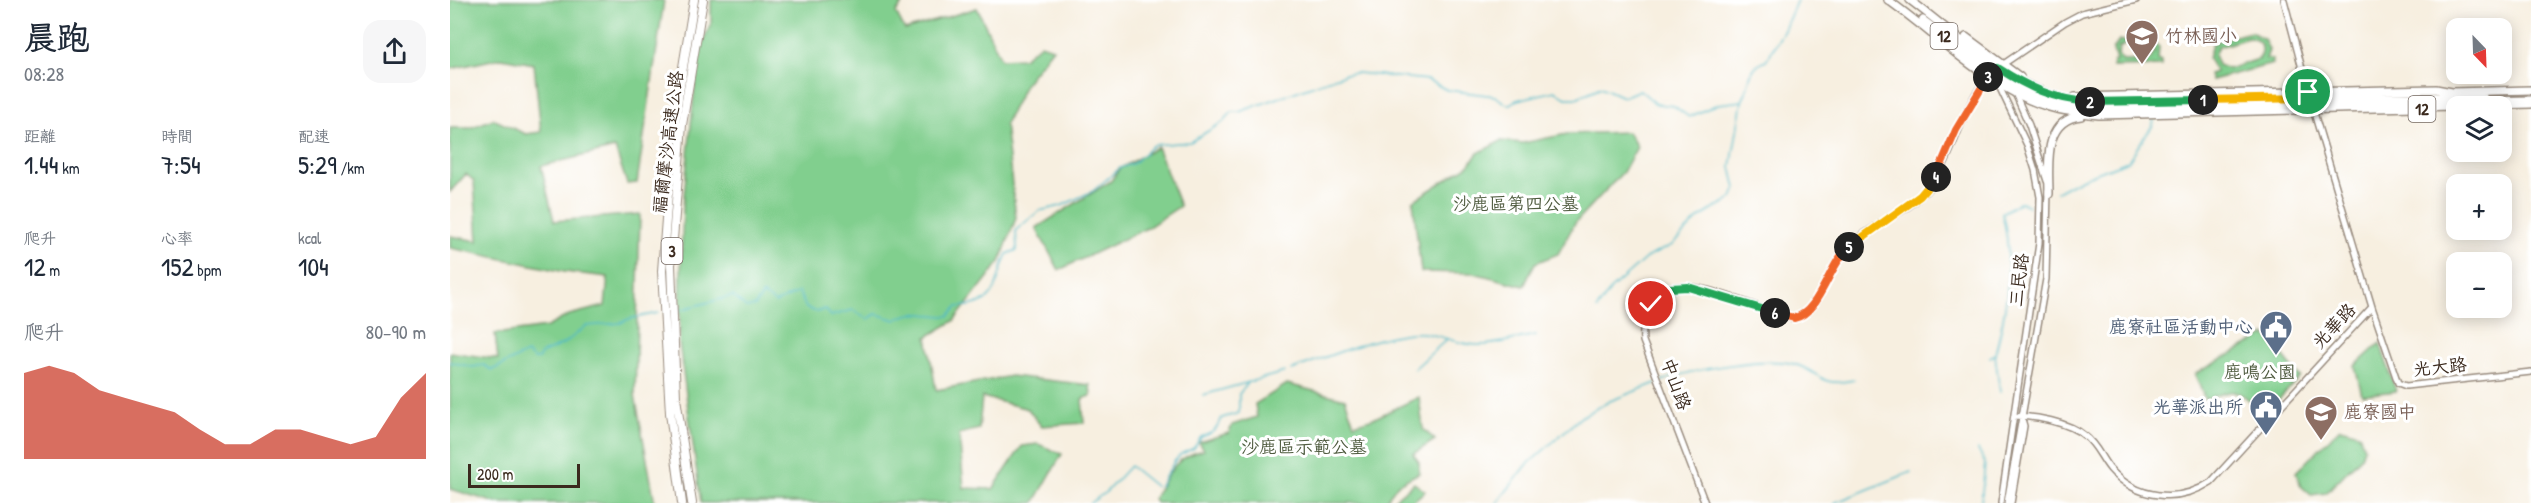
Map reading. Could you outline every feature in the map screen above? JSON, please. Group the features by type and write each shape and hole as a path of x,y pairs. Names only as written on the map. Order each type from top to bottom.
{"highway":[{"name":"福爾摩沙高速公路","path":"682,503 670,413 662,271 673,128 694,0"},
{"name":"福爾摩沙高速公路","path":"692,503 676,398 671,266 682,124 703,0"}],"main road":[{"name":"12","path":"1892,0 1911,16 1995,71 2042,88 2076,97 2310,101 2436,109 2446,103"},
{"name":"12","path":"1892,0 2010,82 2040,99 2081,108 2446,99"},
{"name":"12","path":"1910,0 1995,71 2006,74 2037,91 2072,101 2310,101 2436,89 2448,96"},
{"name":"12","path":"1915,0 1995,71 1998,84 2033,102 2057,110 2099,115 2304,110 2310,101"},
{"name":"12","path":"2479,96 2531,90"},
{"name":"12","path":"2512,96 2531,95"},
{"name":"12","path":"2512,99 2531,99"},
{"name":"12","path":"2512,103 2531,104"},
{"path":"2049,194 2050,142 2057,128 2071,117 2099,115"}],"street":[{"name":"中山路","path":"1704,503 1644,341 1642,325 1647,309 1663,292 1678,286 1700,289 1789,318 1802,316 1813,306 1843,252 1928,189 1941,168 1956,130 1995,71 2065,21 2082,13 2136,0"},
{"name":"光華路","path":"2014,416 2074,429 2093,443 2115,474 2135,490 2157,499 2176,501 2208,485 2372,307 2310,101 2284,0"},
{"name":"三民路","path":"2006,74 2039,153 2049,194 2046,279 2009,503"},
{"name":"三民路","path":"1998,84 2035,170 2040,196 2040,220 2030,318 2001,503"},
{"path":"2040,220 2049,219"},
{"name":"光大路","path":"2372,307 2395,379 2401,385 2531,372"},
{"path":"2030,318 2038,318"}],"green space":[{"path":"450,0 664,0 637,183 627,184 615,148 541,166 554,221 640,214 635,395 655,503 496,503 450,489 450,352 498,359 495,334 547,327 569,315 605,306 608,277 565,272 450,248 450,236 478,241 474,181 466,174 450,192 450,128 470,128 493,119 526,134 541,132 534,64 501,58 450,69"},
{"path":"711,0 905,0 896,13 905,30 977,8 1001,59 1023,58 1041,44 1053,48 1027,81 1005,124 1016,218 1000,262 954,321 927,337 936,390 1011,376 1090,385 1091,396 1082,399 1084,423 1041,426 1028,409 982,397 979,429 959,434 964,488 993,489 1022,446 1038,444 1062,454 1034,503 701,503 679,343 683,205 698,54 711,23"},
{"path":"2251,32 2264,39 2269,50 2266,59 2272,59 2273,64 2211,80 2209,74 2216,72 2208,59 2212,44","holes":["2248,38 2261,45 2262,52 2259,59 2228,69 2218,65 2214,55 2218,47"]},
{"path":"2150,39 2159,47 2158,60 2161,61 2161,66 2113,67 2113,62 2116,61 2113,50 2119,41","holes":["2126,44 2150,44 2155,51 2150,60 2123,61 2118,55 2119,48"]},
{"name":"沙鹿區第四公墓","path":"1628,132 1637,147 1623,172 1575,223 1558,254 1535,263 1524,286 1474,273 1421,272 1413,201 1469,165 1478,153 1501,141 1523,143 1567,134"},
{"path":"1157,147 1180,206 1147,228 1059,270 1036,228 1111,181 1119,169"},
{"name":"鹿鳴公園","path":"2266,335 2300,377 2265,414 2238,393 2225,393 2205,400 2195,374"},
{"path":"2380,343 2396,391 2362,395 2355,366"},
{"name":"沙鹿區示範公墓","path":"1287,384 1345,399 1354,424 1377,417 1419,397 1423,429 1435,440 1413,454 1419,462 1419,473 1398,484 1384,503 1156,503 1154,498 1173,467 1186,457 1204,450 1199,442 1229,433 1232,425 1257,417 1255,404"},
{"path":"2340,428 2359,433 2364,448 2361,457 2326,493 2311,495 2301,486 2296,472"},
{"path":"1414,483 1425,491 1411,503 1390,503"}],"waterway":[{"path":"675,311 733,296 746,308 755,306 763,294 775,303 799,292 806,308 817,312 825,309 831,316 853,310 868,319 876,314 896,320 909,314 949,316 957,307 982,302 989,297 997,284 1007,254 1017,250 1016,230 1039,211 1061,206 1093,191 1120,168 1134,163 1153,145 1190,142 1223,122 1232,112 1239,112 1345,74 1357,73 1428,80 1447,90 1495,96 1508,105 1517,100 1555,91 1566,98 1576,98 1601,87 1623,97 1640,90 1656,104 1674,106 1689,117 1718,104 1742,101 1752,72 1759,64 1766,61 1784,30 1797,0"},
{"path":"1597,309 1611,289 1646,258 1672,245 1699,218 1732,198 1736,188 1731,167 1742,101"},
{"path":"2057,192 2081,179 2128,161 2153,125 2154,118"},
{"path":"1990,357 1995,354 2008,284 2008,248 2002,213 2020,202 2029,206"},
{"path":"450,362 473,367 483,365 492,370 527,353 534,359 538,359 541,354 565,343 586,326 620,323 658,313"},
{"path":"1291,370 1375,340 1409,333 1430,334 1477,345 1536,335"},
{"path":"1414,369 1446,340"},
{"path":"1995,355 2000,392"},
{"path":"1662,381 1708,369 1765,362 1794,364 1827,381 1854,380"},
{"path":"1203,395 1285,372"},
{"path":"1497,503 1527,465 1581,417 1610,401 1656,383"},
{"path":"1160,486 1181,454 1194,448 1201,437 1214,430 1222,418 1239,413 1239,394 1247,384"},
{"path":"1978,450 1985,463 1981,503"},
{"path":"1090,503 1106,492 1130,466 1156,487"},
{"path":"1834,503 1911,472"}],"place":[{"name":"竹林國小","path":"2142,65"},
{"name":"鹿寮社區活動中心","path":"2276,356"},
{"name":"光華派出所","path":"2266,436"},
{"name":"鹿寮國中","path":"2321,441"}],"route":[{"path":"1651,304 1663,292 1678,286 1700,289 1789,318 1802,316 1813,306 1824,282 1843,252 1856,240 1928,189 1941,168 1956,130 1983,83 1998,68 2037,91 2072,101 2310,98 2308,92"}]}
